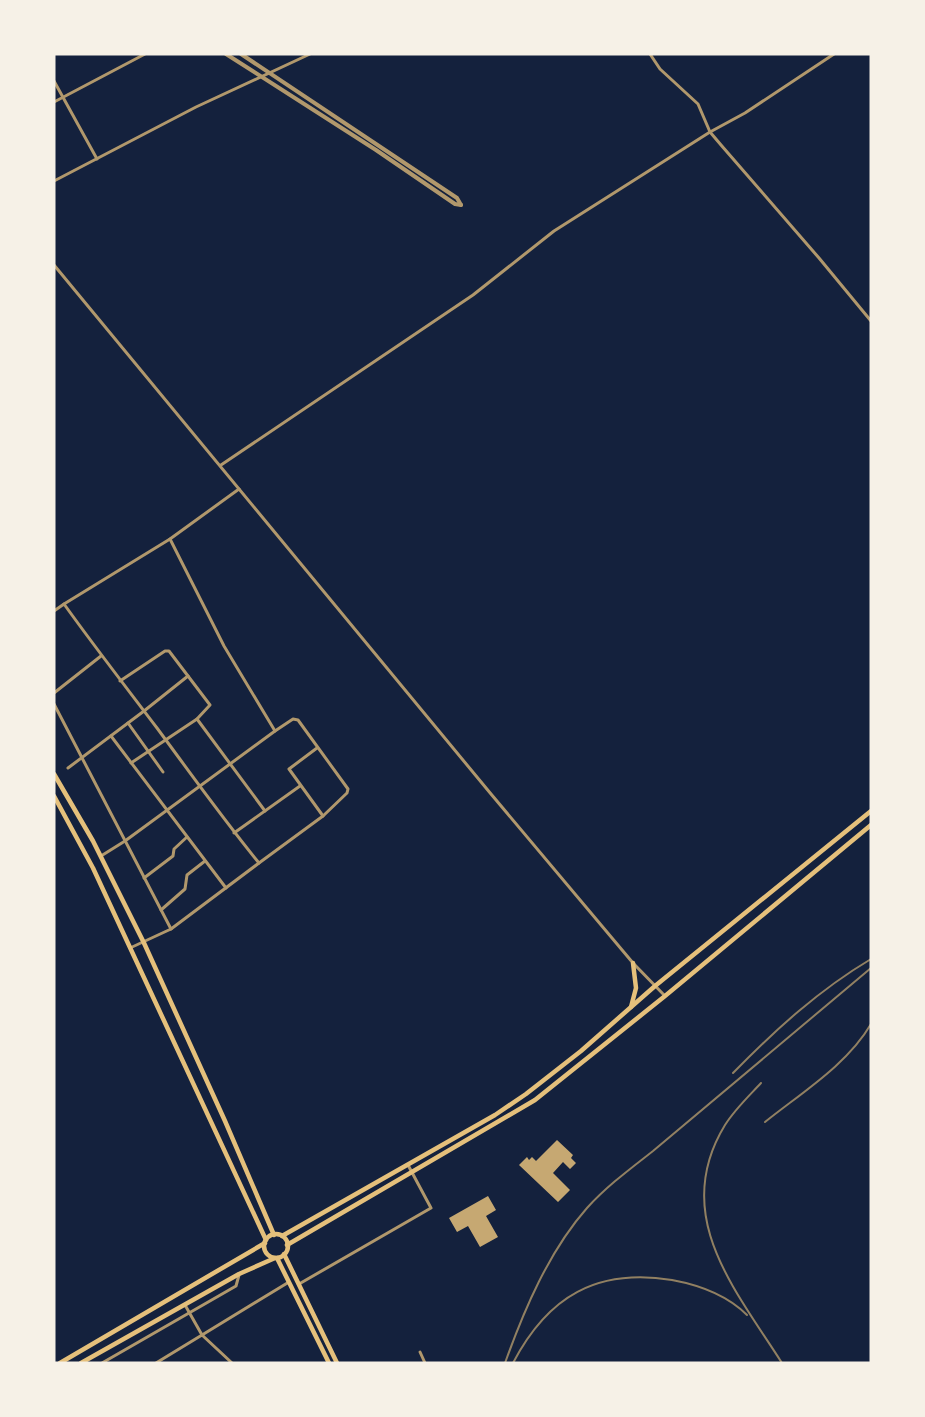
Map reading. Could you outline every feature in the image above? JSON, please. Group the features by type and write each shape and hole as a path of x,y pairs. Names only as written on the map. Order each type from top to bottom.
{"main road":[{"path":"54,774 101,856 144,943 274,1235"},
{"path":"54,796 93,868 266,1241 266,1253 276,1258 329,1363"},
{"path":"60,1363 274,1235 282,1236 500,1112 581,1051 655,986 871,811"},
{"path":"81,1363 239,1274 284,1254 287,1245 535,1100 665,996 871,825"},
{"path":"788,879 795,888"},
{"path":"631,1008 636,988 633,963"},
{"path":"282,1236 287,1245"},
{"path":"284,1254 337,1363"},
{"path":"316,1335 322,1332"}],"street":[{"path":"54,102 145,54"},
{"path":"226,54 367,144 455,204 461,205 457,198 242,54"},
{"path":"54,181 259,76 310,54"},
{"path":"650,54 660,69 698,104 710,132 871,321"},
{"path":"221,465 473,295 554,231 710,132 745,113 834,54"},
{"path":"54,81 96,159"},
{"path":"54,265 633,963 665,996"},
{"path":"54,611 170,539 239,489"},
{"path":"170,539 224,646 275,731"},
{"path":"64,604 198,786 259,863"},
{"path":"120,681 167,650 210,705 197,718 131,763"},
{"path":"54,693 101,656"},
{"path":"68,768 188,676"},
{"path":"54,704 171,929"},
{"path":"197,718 265,811"},
{"path":"101,856 229,763 296,719 348,789 345,796 322,816 171,929 130,948"},
{"path":"128,723 163,772"},
{"path":"111,736 226,888"},
{"path":"317,748 289,769 322,816"},
{"path":"234,833 300,786"},
{"path":"144,878 173,856 174,849 187,837"},
{"path":"161,910 185,889 187,875 205,861"},
{"path":"299,1284 431,1208 408,1165"},
{"path":"102,1363 236,1286 239,1274"},
{"path":"156,1363 289,1282"},
{"path":"185,1305 202,1335 232,1363"},
{"path":"420,1352 425,1363"}],"building":[{"path":"557,1140 573,1155 571,1158 576,1163 570,1169 563,1162 553,1173 570,1190 558,1202 519,1165 527,1157 529,1160 532,1157 536,1161"},
{"path":"488,1196 496,1210 486,1216 498,1237 480,1247 468,1226 457,1232 449,1218"}],"railway":[{"path":"733,1073 798,1012 833,984 871,959"},
{"path":"505,1363 520,1322 549,1262 587,1208 619,1178 871,968"},
{"path":"765,1122 849,1053 871,1024"},
{"path":"761,1083 725,1125 710,1158 704,1190 706,1220 715,1250 729,1279 782,1363"},
{"path":"513,1363 542,1320 559,1304 598,1283 620,1278 645,1277 692,1285 722,1296 747,1315"}]}
